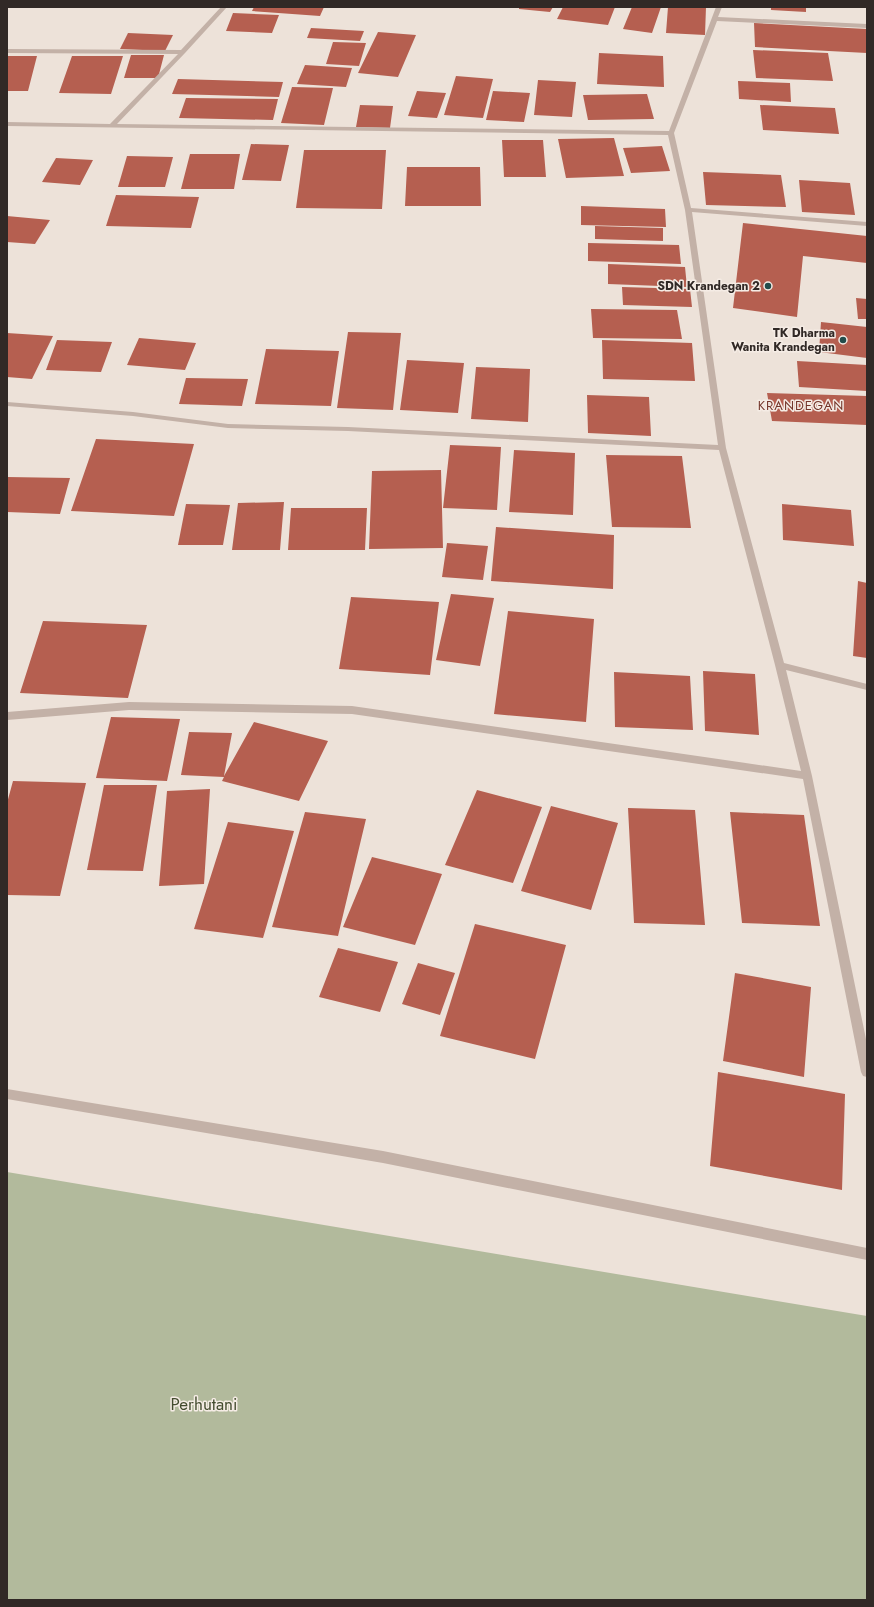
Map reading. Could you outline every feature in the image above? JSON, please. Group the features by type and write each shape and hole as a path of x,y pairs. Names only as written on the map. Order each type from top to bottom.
{"street":[{"path":"111,126 184,52 224,7"},
{"path":"719,7 671,133 688,210 722,448 780,665 807,776 867,1072"},
{"path":"715,19 867,26"},
{"path":"7,52 184,52"},
{"path":"10,126 671,133"},
{"path":"688,210 867,224"},
{"path":"7,404 133,414 228,426 348,428 722,448"},
{"path":"780,665 867,687"},
{"path":"7,716 129,706 352,710 807,776"},
{"path":"7,1094 383,1157 867,1254"}],"green space":[{"name":"Perhutani","path":"7,1172 867,1316 867,1600 7,1600"}],"building":[{"path":"254,7 324,7 320,16 252,11"},
{"path":"519,7 553,7 550,12 519,9"},
{"path":"563,7 615,7 608,25 557,19"},
{"path":"632,7 661,7 652,33 623,29"},
{"path":"668,7 706,7 705,35 666,33"},
{"path":"771,7 806,7 806,12 771,10"},
{"path":"233,13 279,15 272,33 226,31"},
{"path":"754,23 867,29 867,53 755,47"},
{"path":"311,28 364,31 360,41 307,38"},
{"path":"378,32 416,35 398,77 358,73"},
{"path":"128,33 173,35 165,51 120,49"},
{"path":"333,42 366,43 359,66 326,64"},
{"path":"753,50 828,53 833,81 756,78"},
{"path":"599,53 663,56 664,87 597,84"},
{"path":"131,55 164,55 158,78 124,78"},
{"path":"7,56 37,56 28,91 7,91"},
{"path":"72,56 123,56 111,94 59,93"},
{"path":"305,65 352,68 346,87 297,84"},
{"path":"456,76 493,79 483,118 444,115"},
{"path":"178,79 283,82 279,97 172,94"},
{"path":"538,80 576,82 572,117 534,115"},
{"path":"738,81 790,83 791,102 739,99"},
{"path":"292,87 333,88 324,125 281,123"},
{"path":"417,91 446,93 437,118 408,116"},
{"path":"493,91 530,93 524,122 486,120"},
{"path":"647,94 654,119 588,120 583,95"},
{"path":"186,98 278,99 273,120 179,118"},
{"path":"360,105 393,106 390,128 356,127"},
{"path":"760,105 835,108 839,134 763,130"},
{"path":"614,138 624,176 566,178 558,139"},
{"path":"502,140 543,140 546,177 504,177"},
{"path":"251,144 289,145 281,181 242,180"},
{"path":"662,146 670,171 631,173 623,148"},
{"path":"304,150 386,150 382,209 296,208"},
{"path":"190,154 240,154 234,189 181,189"},
{"path":"127,156 173,157 165,187 118,187"},
{"path":"56,158 93,160 80,185 42,182"},
{"path":"407,167 480,167 481,206 405,206"},
{"path":"703,172 781,175 786,207 706,205"},
{"path":"799,180 850,183 855,215 802,212"},
{"path":"116,195 199,197 191,228 106,226"},
{"path":"581,206 665,209 666,227 581,225"},
{"path":"7,216 50,220 35,244 7,242"},
{"name":"SDN Krandegan 2","path":"743,223 867,236 867,263 803,256 797,317 733,308"},
{"path":"595,226 663,228 663,241 595,239"},
{"path":"588,243 679,245 681,264 588,261"},
{"path":"608,264 685,267 687,287 608,284"},
{"path":"622,287 690,289 692,307 623,305"},
{"path":"856,298 867,299 867,319 858,319"},
{"path":"591,309 677,310 682,339 593,338"},
{"name":"TK Dharma Wanita Krandegan","path":"821,322 867,327 867,358 819,352"},
{"path":"348,332 401,333 393,410 337,408"},
{"path":"7,333 53,336 32,379 7,377"},
{"path":"139,338 196,343 185,370 127,365"},
{"path":"57,340 112,342 101,372 46,370"},
{"path":"602,340 692,343 695,381 603,379"},
{"path":"266,349 339,351 331,406 255,404"},
{"path":"407,360 464,363 458,413 400,410"},
{"path":"797,361 867,365 867,391 799,387"},
{"path":"476,367 530,369 528,422 471,419"},
{"path":"186,378 248,379 242,406 179,404"},
{"path":"767,393 867,396 867,425 772,421"},
{"path":"587,395 649,397 651,436 588,433"},
{"path":"96,439 194,444 174,516 71,511"},
{"path":"450,445 501,447 497,510 443,508"},
{"path":"514,450 575,453 573,515 509,512"},
{"path":"606,455 682,456 691,528 612,527"},
{"path":"441,470 443,548 369,549 372,471"},
{"path":"7,477 70,478 60,514 7,512"},
{"path":"284,502 280,550 232,550 238,503"},
{"path":"186,504 230,505 223,545 178,545"},
{"path":"782,504 851,510 854,546 783,540"},
{"path":"291,508 367,508 365,550 288,550"},
{"path":"496,527 614,535 613,589 491,581"},
{"path":"447,543 488,546 483,580 442,577"},
{"path":"858,581 867,583 867,658 853,656"},
{"path":"451,594 494,598 480,666 436,660"},
{"path":"351,597 439,602 430,675 339,669"},
{"path":"508,611 594,619 586,722 494,714"},
{"path":"43,621 147,625 128,698 20,693"},
{"path":"703,671 755,674 759,735 705,731"},
{"path":"614,672 690,676 693,730 615,727"},
{"path":"111,717 180,719 167,781 96,778"},
{"path":"254,722 328,741 299,801 222,781 224,777 181,775 189,732 232,733 224,776"},
{"path":"13,781 86,783 60,896 7,895 7,803"},
{"path":"104,785 157,785 143,871 87,870"},
{"path":"210,789 204,884 159,886 167,791"},
{"path":"477,790 542,807 513,883 445,865"},
{"path":"551,806 618,823 591,910 521,891"},
{"path":"628,808 695,810 705,925 634,923"},
{"path":"305,812 366,819 338,936 272,927"},
{"path":"730,812 804,815 820,926 742,923"},
{"path":"228,822 294,831 263,938 194,929"},
{"path":"372,857 442,874 415,945 343,927"},
{"path":"475,924 566,945 535,1059 440,1036"},
{"path":"338,948 398,962 380,1012 319,997"},
{"path":"418,963 455,973 440,1015 402,1004"},
{"path":"735,973 811,987 804,1077 723,1061"},
{"path":"718,1072 845,1094 842,1190 710,1166"}],"place":[{"name":"SDN Krandegan 2","path":"768,286"},
{"name":"TK Dharma Wanita Krandegan","path":"843,340"}],"district":[{"name":"KRANDEGAN","path":"801,405"}]}
